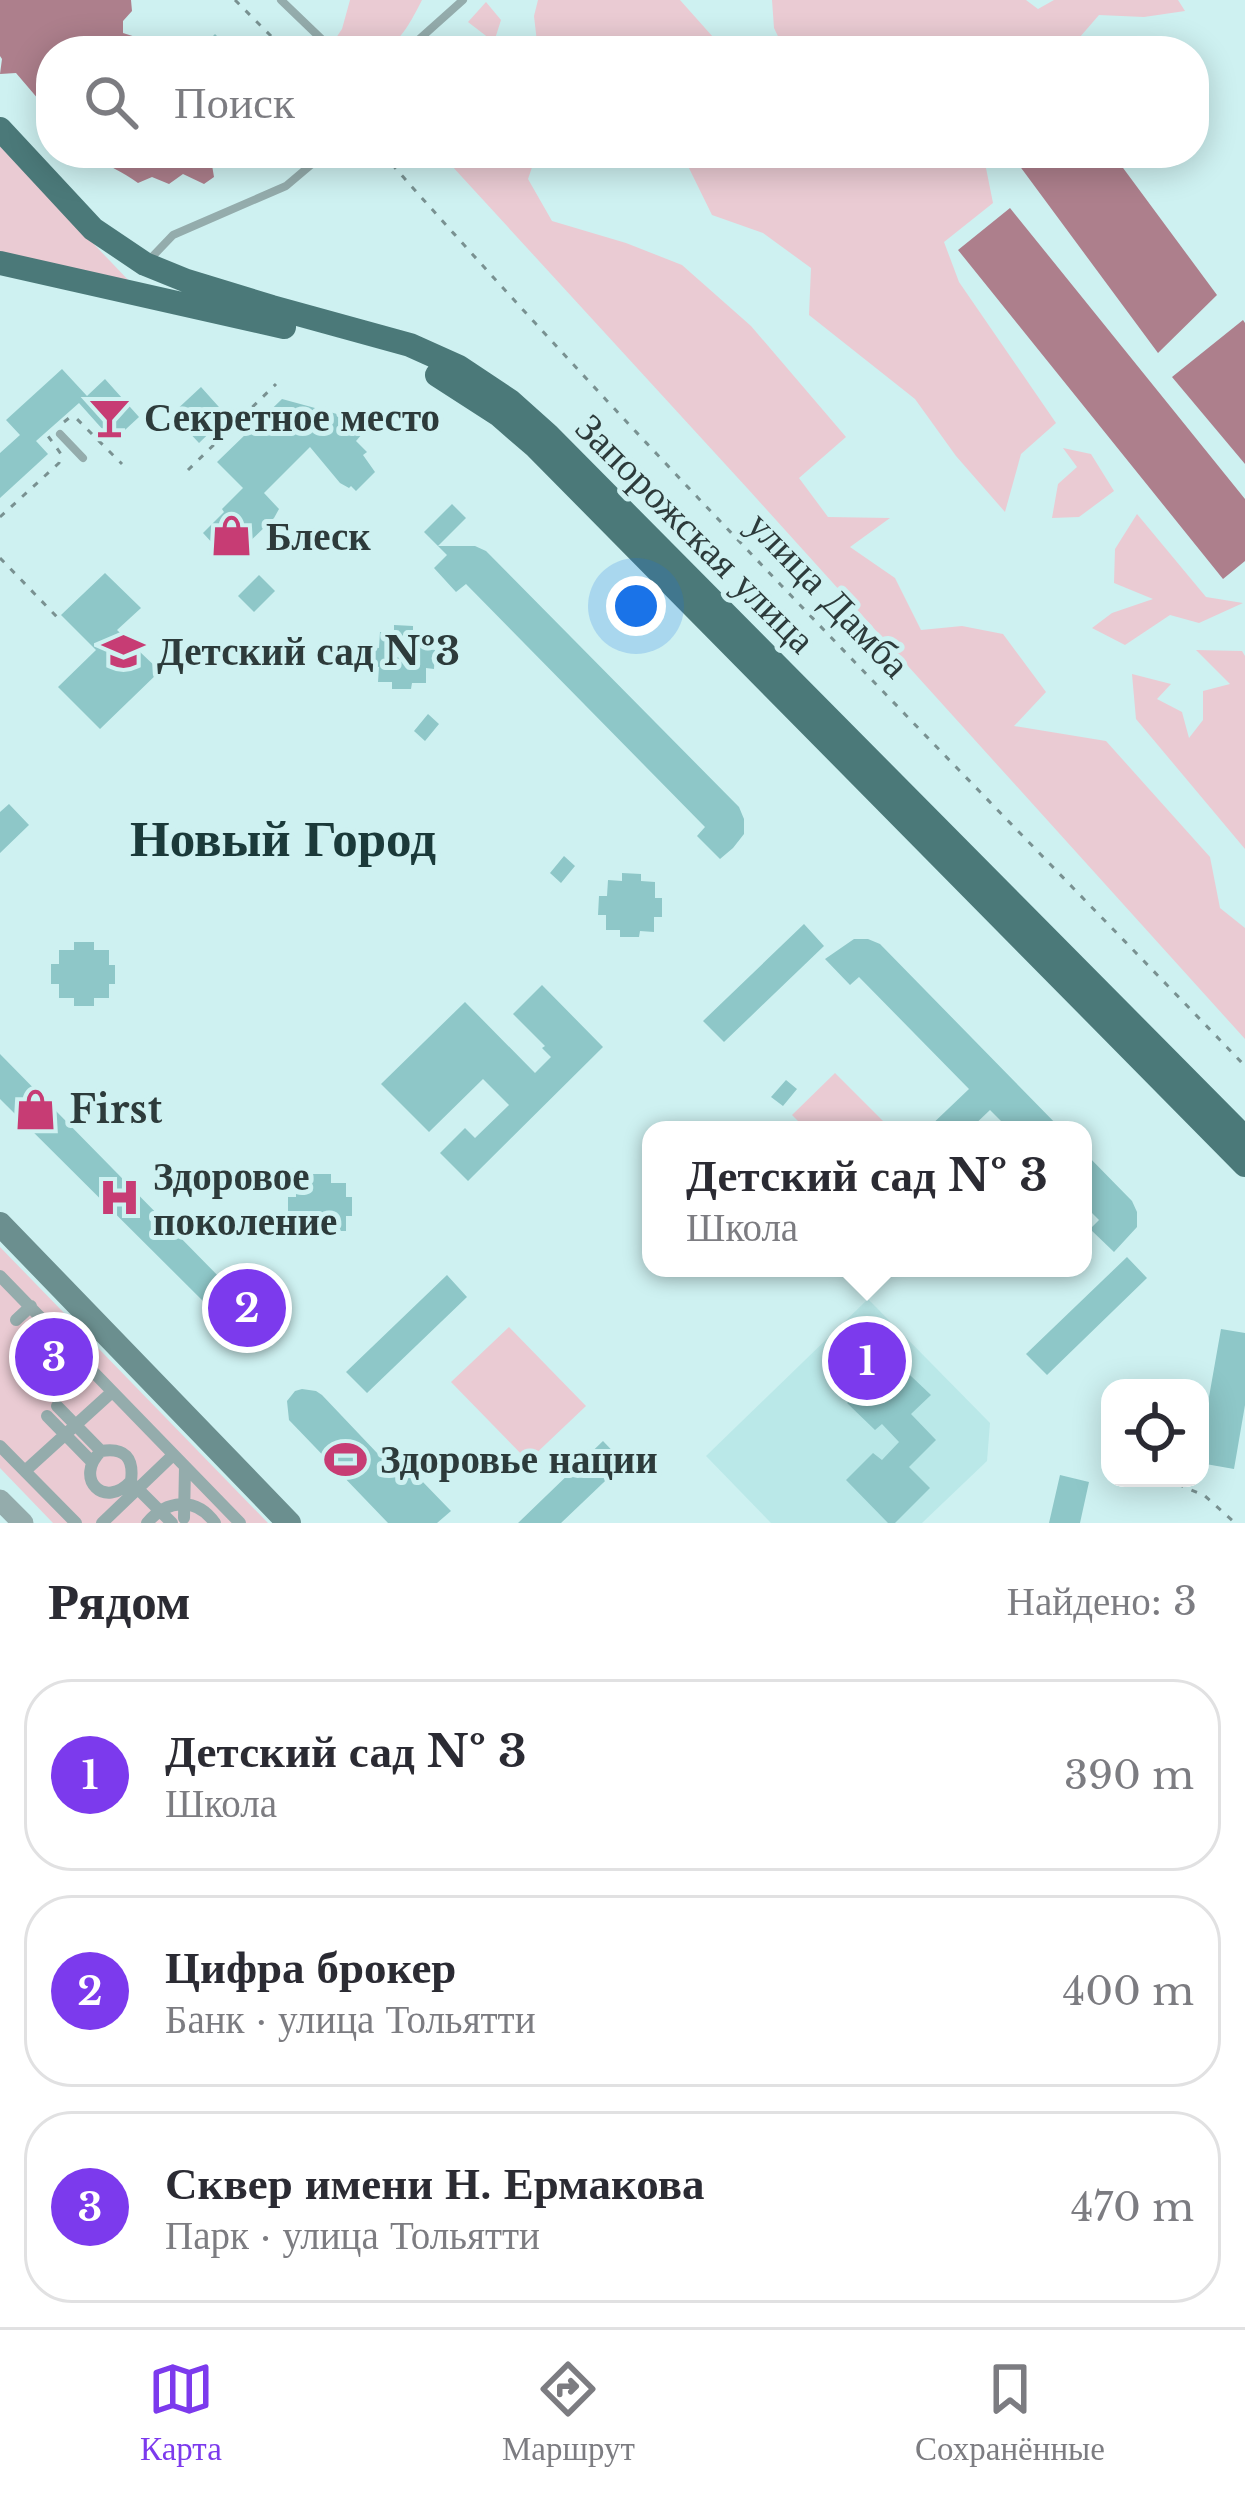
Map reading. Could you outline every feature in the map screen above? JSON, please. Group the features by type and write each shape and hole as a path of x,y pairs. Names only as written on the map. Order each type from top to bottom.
{"main road":[{"name":"Запорожская улица","path":"0,130 93,229 145,264 272,307 410,345 459,367 509,400 1245,1138"},
{"name":"Запорожская улица","path":"0,262 267,322 405,359 451,381 499,415 553,464 1245,1165"},
{"path":"0,1224 289,1523"}],"street":[{"path":"0,1276 240,1523"},
{"path":"16,1320 31,1306"},
{"path":"40,1355 82,1361"},
{"path":"25,1471 112,1392"},
{"path":"52,1411 96,1456"},
{"path":"0,1445 76,1523"},
{"path":"134,1485 126,1454 114,1449 96,1456 89,1475 96,1488 123,1496 148,1522 186,1518 222,1505"},
{"path":"102,1523 134,1485 173,1455"},
{"path":"185,1467 186,1518"},
{"path":"134,1485 186,1518"},
{"path":"0,1499 23,1523"}],"lane":[{"path":"280,0 318,36"},
{"path":"423,36 463,0"},
{"path":"145,264 173,236 286,186 307,168"},
{"path":"60,434 83,458"}],"path":[{"path":"235,0 271,36"},
{"name":"улица Дамба","path":"395,168 725,524 1245,1066"},
{"path":"188,470 276,384"},
{"path":"0,517 59,463 61,454 48,436 69,418 76,418 122,464"},
{"path":"0,558 58,618"},
{"path":"1184,1487 1205,1496 1235,1523"}],"shaded area":[{"path":"0,0 131,0 123,33 132,36 36,36 36,96 16,73 0,74"},
{"path":"350,0 422,0 400,36 337,36"},
{"path":"538,0 680,0 712,36 536,36"},
{"path":"772,0 1026,0 1038,9 1054,0 1178,0 1185,11 1144,17 1099,15 1081,36 778,36"},
{"path":"486,2 501,20 496,36 486,36 468,22"},
{"path":"0,146 133,285 0,254"},
{"path":"113,168 212,168 214,177 204,184 183,174 169,184 152,177 138,183"},
{"path":"454,168 532,168 528,179 552,221 682,265 751,326 846,437 799,478 828,517 890,518 850,547 895,578 921,630 962,626 1003,634 1046,692 1014,726 1106,741 1210,857 1220,908 1245,928 1245,1039"},
{"path":"689,168 986,168 993,203 944,242 959,282 1056,423 1021,454 1005,512 915,399 809,315 811,268 763,233 712,215"},
{"path":"1021,168 1123,168 1217,295 1158,353"},
{"path":"1010,208 1245,499 1245,561 1223,579 958,250"},
{"path":"1243,320 1245,323 1245,464 1172,377"},
{"path":"1063,448 1091,454 1114,491 1079,517 1052,518 1058,484 1077,467"},
{"path":"1137,514 1206,597 1243,603 1199,623 1170,615 1125,645 1092,628 1112,613 1153,599 1114,583 1115,549"},
{"path":"1196,650 1242,651 1245,656 1245,849 1136,719 1132,674 1171,684 1157,699 1182,712 1189,738 1203,720 1203,691 1230,684"},
{"path":"835,1073 883,1121 798,1121 792,1115"},
{"path":"0,1247 268,1523 53,1523 0,1468"},
{"path":"868,1299 990,1423 987,1461 922,1523 771,1523 706,1456"},
{"path":"509,1327 586,1406 528,1461 451,1382"}],"building":[{"path":"62,369 87,396 105,379 139,417 113,441 79,403 36,441 48,454 0,498 0,453 20,435 6,420"},
{"path":"201,387 227,416 199,443 172,414"},
{"path":"282,399 348,417 363,433 356,441 367,452 363,455 375,472 356,491 340,483 310,447 264,493 279,509 274,518 227,559 203,533 243,488 217,462"},
{"path":"452,504 466,518 438,546 424,532"},
{"path":"438,546 475,546 486,551 739,807 744,834 733,848 720,859 697,836 705,827 466,584 456,592 434,568 447,555"},
{"name":"Детский сад №3","path":"105,573 141,608 117,630 160,671 100,729 58,687 96,650 61,615"},
{"path":"259,575 275,591 254,612 238,596"},
{"path":"394,625 413,626 413,633 427,634 427,649 435,650 434,669 426,668 426,683 392,689 392,682 378,682 379,667 370,666 371,647 379,648 380,632 394,632"},
{"path":"428,714 439,724 425,741 414,731"},
{"path":"9,804 29,825 0,853 0,812"},
{"path":"564,856 575,866 561,883 550,873"},
{"path":"622,873 641,874 641,881 655,882 655,898 662,898 662,917 654,917 654,932 620,937 620,930 606,930 606,915 598,915 599,896 607,896 608,880 622,881"},
{"path":"804,924 824,946 724,1042 703,1021"},
{"path":"854,939 880,944 1053,1121 1001,1121 990,1110 978,1121 935,1121 969,1089 859,977 850,985 825,959"},
{"path":"74,942 94,942 94,950 109,950 109,965 115,965 109,998 94,998 94,1006 74,1006 74,998 59,998 59,984 51,984 51,964 59,964 59,950 74,950"},
{"path":"542,985 603,1047 468,1181 440,1153 465,1128 475,1138 509,1105 483,1079 429,1132 381,1084 465,1002 535,1073 551,1057 513,1014"},
{"path":"0,1054 226,1284 228,1319 243,1281 252,1281 266,1298 250,1320 228,1327 206,1310 209,1307 0,1099"},
{"path":"786,1080 797,1089 783,1106 771,1097"},
{"path":"1092,1160 1137,1212 1137,1227 1114,1252 1092,1231 1099,1220 1092,1213"},
{"path":"224,1171 235,1180 221,1197 210,1188"},
{"path":"311,1174 331,1174 331,1183 346,1183 346,1197 352,1197 346,1231 331,1231 331,1238 311,1238 311,1231 296,1231 296,1216 288,1216 288,1197 296,1197 296,1183 311,1183"},
{"path":"1127,1257 1147,1278 1047,1375 1026,1354"},
{"path":"447,1275 467,1297 367,1393 346,1372"},
{"path":"1221,1329 1245,1333 1245,1405 1234,1469 1209,1465 1209,1397"},
{"path":"893,1359 931,1395 911,1414 936,1440 909,1467 930,1488 895,1523 888,1523 846,1480 873,1453 882,1460 899,1442 882,1424 875,1430 847,1403"},
{"path":"302,1389 322,1395 378,1454 387,1445 451,1511 437,1523 388,1523 289,1420 287,1401"},
{"path":"603,1441 624,1463 561,1523 518,1523"},
{"path":"1060,1475 1089,1482 1080,1523 1049,1523"}],"place":[{"name":"Секретное место","path":"110,417"},
{"name":"Блеск","path":"232,536"},
{"name":"Детский сад №3","path":"123,651"},
{"name":"First","path":"35,1109"},
{"name":"Здоровое поколение","path":"119,1198"},
{"name":"Цифра брокер","path":"247,1308"},
{"name":"Сквер имени Н. Ермакова","path":"54,1357"},
{"name":"Детский сад № 3","path":"867,1361"},
{"name":"Здоровье нации","path":"346,1459"}],"district":[{"name":"Новый Город","path":"283,838"}]}
